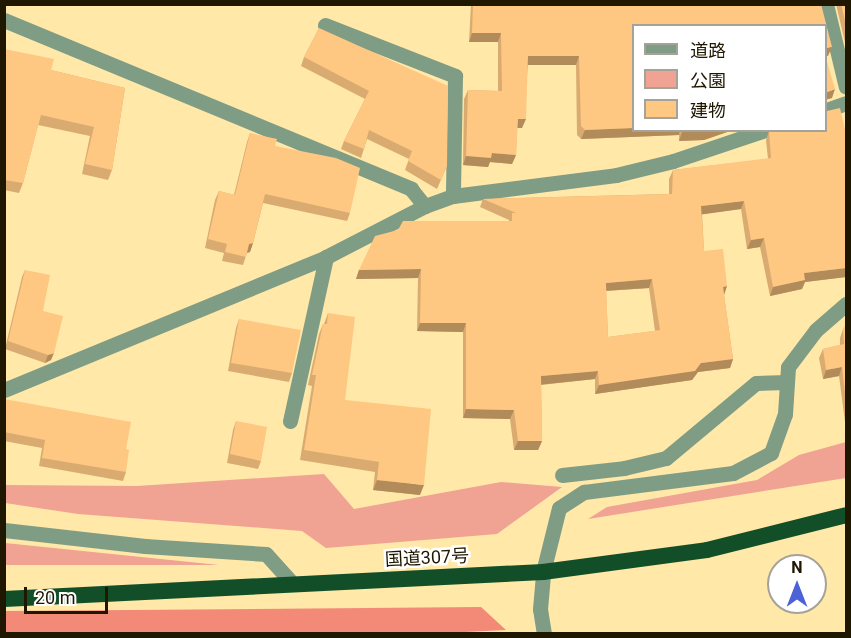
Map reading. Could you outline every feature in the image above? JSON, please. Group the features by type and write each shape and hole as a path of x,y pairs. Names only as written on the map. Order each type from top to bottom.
{"highway":[{"name":"国道307号","path":"4,599 543,572 707,550 846,515"}],"street":[{"path":"826,4 846,87"},
{"path":"4,20 411,189 425,206"},
{"path":"325,25 455,76 453,196"},
{"path":"827,109 846,104"},
{"path":"4,390 326,257 425,206 453,196 616,175 673,161 759,132"},
{"path":"290,421 326,257"},
{"path":"544,633 540,609 543,572 559,508 584,492 733,473 771,453 785,414 788,367 816,330 846,304"},
{"path":"562,475 666,458 732,399 756,384 787,382"},
{"path":"4,530 145,546 266,554 293,584"}],"green space":[{"path":"846,442 846,478 588,519 607,507 757,480 799,455"},
{"path":"324,474 354,509 501,482 562,487 497,534 326,548 302,531 78,514 5,503 5,485 137,486"},
{"path":"5,543 219,565 5,565"}],"shaded area":[{"path":"481,607 506,630 424,634 5,633 5,611"}],"building":[{"path":"473,4 821,4 826,24 632,24 632,128 585,130 581,126 579,56 528,56 526,119 518,119 516,155 492,153 491,158 466,156 468,90 502,91 501,33 472,33"},
{"path":"841,4 846,4 846,25"},
{"path":"827,27 832,47 827,48"},
{"path":"319,28 448,86 447,166 441,180 408,161 412,151 369,130 364,149 344,141 369,91 304,57"},
{"path":"4,49 54,59 51,70 125,88 112,170 85,164 94,127 41,115 23,183 4,180"},
{"path":"827,62 835,89 827,92"},
{"path":"840,108 846,134 846,268 804,273 805,280 773,287 764,238 751,240 744,201 701,206 704,251 723,249 727,286 723,287 733,359 701,363 695,371 599,385 598,371 541,376 542,441 518,441 514,410 466,409 466,323 420,323 421,269 359,270 375,236 398,230 403,221 512,221 512,213 516,213 483,199 672,194 673,170 771,158 769,132 827,132 827,111","holes":["652,279 660,330 608,337 606,283"]},
{"path":"250,133 277,139 275,146 336,158 360,168 350,213 265,194 253,243 249,244 246,257 225,252 227,244 208,239 219,191 235,195"},
{"path":"25,270 50,275 43,311 63,316 54,353 48,355 8,341"},
{"path":"328,313 355,317 345,400 431,409 424,485 377,480 379,462 304,450 316,375 312,375 323,324 327,324"},
{"path":"239,319 301,330 292,373 231,363"},
{"path":"846,325 846,401 842,367 826,370 823,349 844,344 843,329"},
{"path":"4,399 131,422 126,449 129,450 126,472 42,458 45,440 4,432"},
{"path":"236,421 267,427 261,461 230,454"}]}
